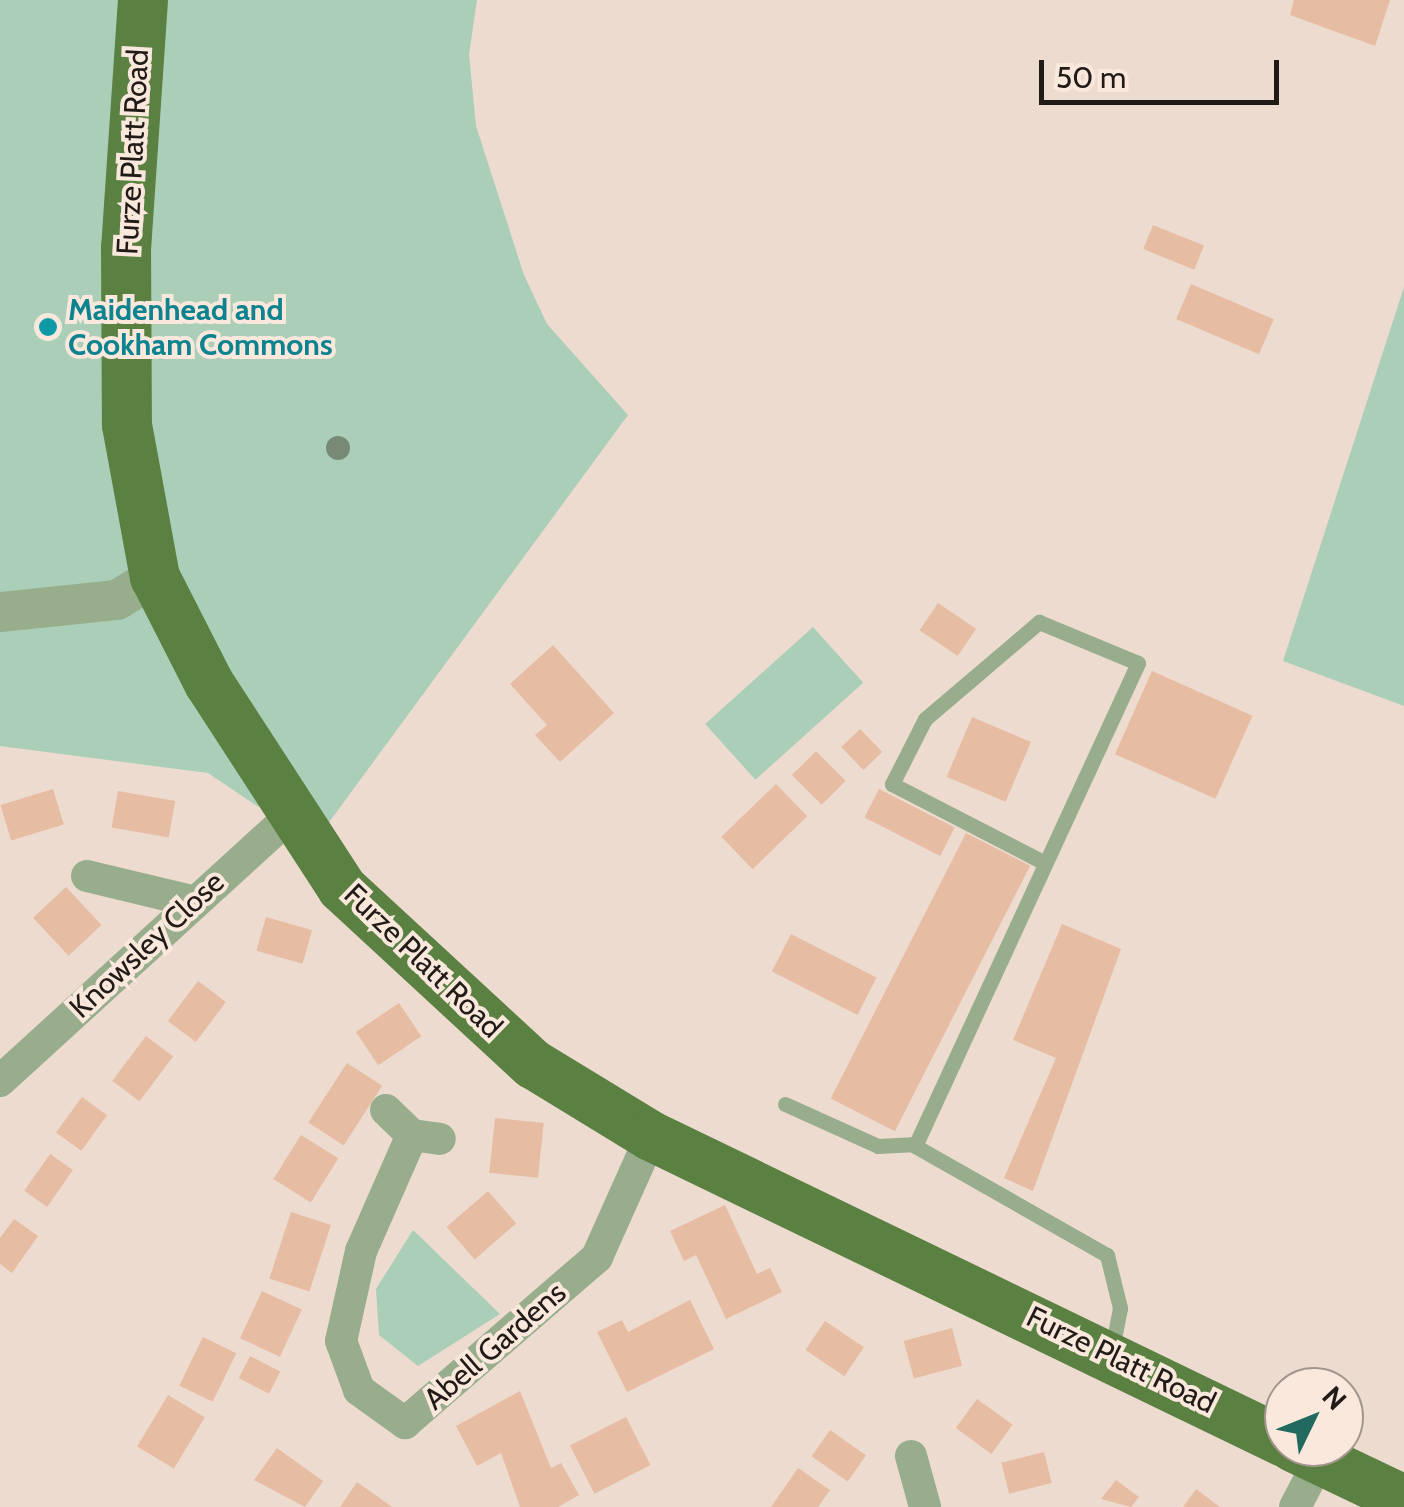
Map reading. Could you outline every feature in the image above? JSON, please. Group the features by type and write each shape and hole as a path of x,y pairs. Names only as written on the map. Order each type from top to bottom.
{"main road":[{"name":"Furze Platt Road","path":"143,0 126,248 127,426 155,578 209,682 296,811 342,888 414,960 533,1064 650,1136 1112,1353 1264,1432"},
{"name":"Furze Platt Road","path":"1335,1467 1404,1500"}],"street":[{"path":"0,612 117,600 155,578"},
{"name":"Knowsley Close","path":"0,1081 296,811"},
{"path":"87,876 195,902"},
{"name":"Abell Gardens","path":"386,1110 426,1137 361,1250 341,1341 358,1390 405,1424 596,1257 650,1136"},
{"path":"910,1456 926,1507"},
{"path":"1295,1507 1298,1467"}],"lane":[{"path":"916,1144 1138,663 1039,622 926,719 892,784 1045,862"},
{"path":"785,1104 878,1146 916,1144 1107,1255 1120,1308 1112,1353"}],"green space":[{"path":"0,0 477,0 469,54 476,126 524,275 547,324 628,415 327,825 257,806 208,773 0,746"},
{"path":"1404,287 1404,706 1283,661"},
{"path":"813,627 863,683 755,780 705,724"},
{"path":"413,1230 500,1314 418,1366 379,1335 376,1289"}],"building":[{"path":"1294,0 1390,0 1375,46 1290,15"},
{"path":"1153,225 1204,246 1194,270 1143,249"},
{"path":"1191,284 1274,319 1259,354 1176,319"},
{"path":"938,603 976,629 958,656 920,630"},
{"path":"553,645 614,713 560,762 535,735 547,725 510,684"},
{"path":"1152,671 1252,716 1215,799 1115,754"},
{"path":"972,717 1031,742 1006,802 947,777"},
{"path":"860,729 882,752 864,770 841,747"},
{"path":"816,751 846,781 822,805 792,775"},
{"path":"776,784 807,816 753,869 721,837"},
{"path":"53,789 64,824 11,840 0,805"},
{"path":"879,789 955,828 940,856 864,818"},
{"path":"118,791 175,801 169,838 112,827"},
{"path":"966,833 1030,866 895,1131 831,1099"},
{"path":"66,887 101,925 69,956 33,918"},
{"path":"266,917 312,930 302,964 256,951"},
{"path":"1062,924 1121,949 1033,1191 1004,1178 1056,1058 1013,1040"},
{"path":"791,934 877,978 857,1015 772,971"},
{"path":"198,981 226,1002 196,1042 168,1021"},
{"path":"399,1003 421,1036 378,1065 356,1032"},
{"path":"146,1036 173,1056 139,1101 112,1081"},
{"path":"347,1063 382,1086 344,1145 308,1123"},
{"path":"82,1097 107,1115 81,1151 56,1133"},
{"path":"495,1118 544,1123 538,1178 489,1173"},
{"path":"301,1135 338,1158 311,1202 273,1179"},
{"path":"50,1154 73,1170 47,1207 24,1191"},
{"path":"488,1191 516,1223 475,1260 446,1227"},
{"path":"725,1205 757,1274 770,1268 782,1292 726,1319 696,1255 684,1261 670,1231"},
{"path":"291,1212 331,1225 309,1292 269,1279"},
{"path":"14,1219 38,1236 12,1273 0,1264 0,1238"},
{"path":"262,1291 302,1310 280,1357 240,1338"},
{"path":"690,1300 714,1349 627,1392 597,1332 622,1320 628,1332"},
{"path":"825,1321 864,1347 844,1376 805,1350"},
{"path":"952,1328 962,1366 914,1379 904,1341"},
{"path":"203,1337 236,1353 213,1402 179,1386"},
{"path":"250,1356 280,1371 269,1394 239,1378"},
{"path":"520,1391 551,1468 561,1463 579,1495 558,1507 520,1507 501,1453 477,1466 456,1426"},
{"path":"168,1395 205,1417 174,1469 137,1446"},
{"path":"977,1399 1013,1425 991,1454 956,1428"},
{"path":"626,1417 651,1465 594,1494 570,1446"},
{"path":"830,1430 866,1455 848,1481 812,1456"},
{"path":"277,1448 323,1481 305,1507 254,1480"},
{"path":"1044,1452 1052,1483 1009,1494 1001,1463"},
{"path":"798,1468 830,1490 818,1507 771,1507"},
{"path":"1116,1480 1139,1497 1131,1507 1101,1499"},
{"path":"357,1482 392,1507 340,1507"},
{"path":"1196,1489 1220,1507 1183,1507"}],"place":[{"name":"Maidenhead and Cookham Commons","path":"48,327"}]}
